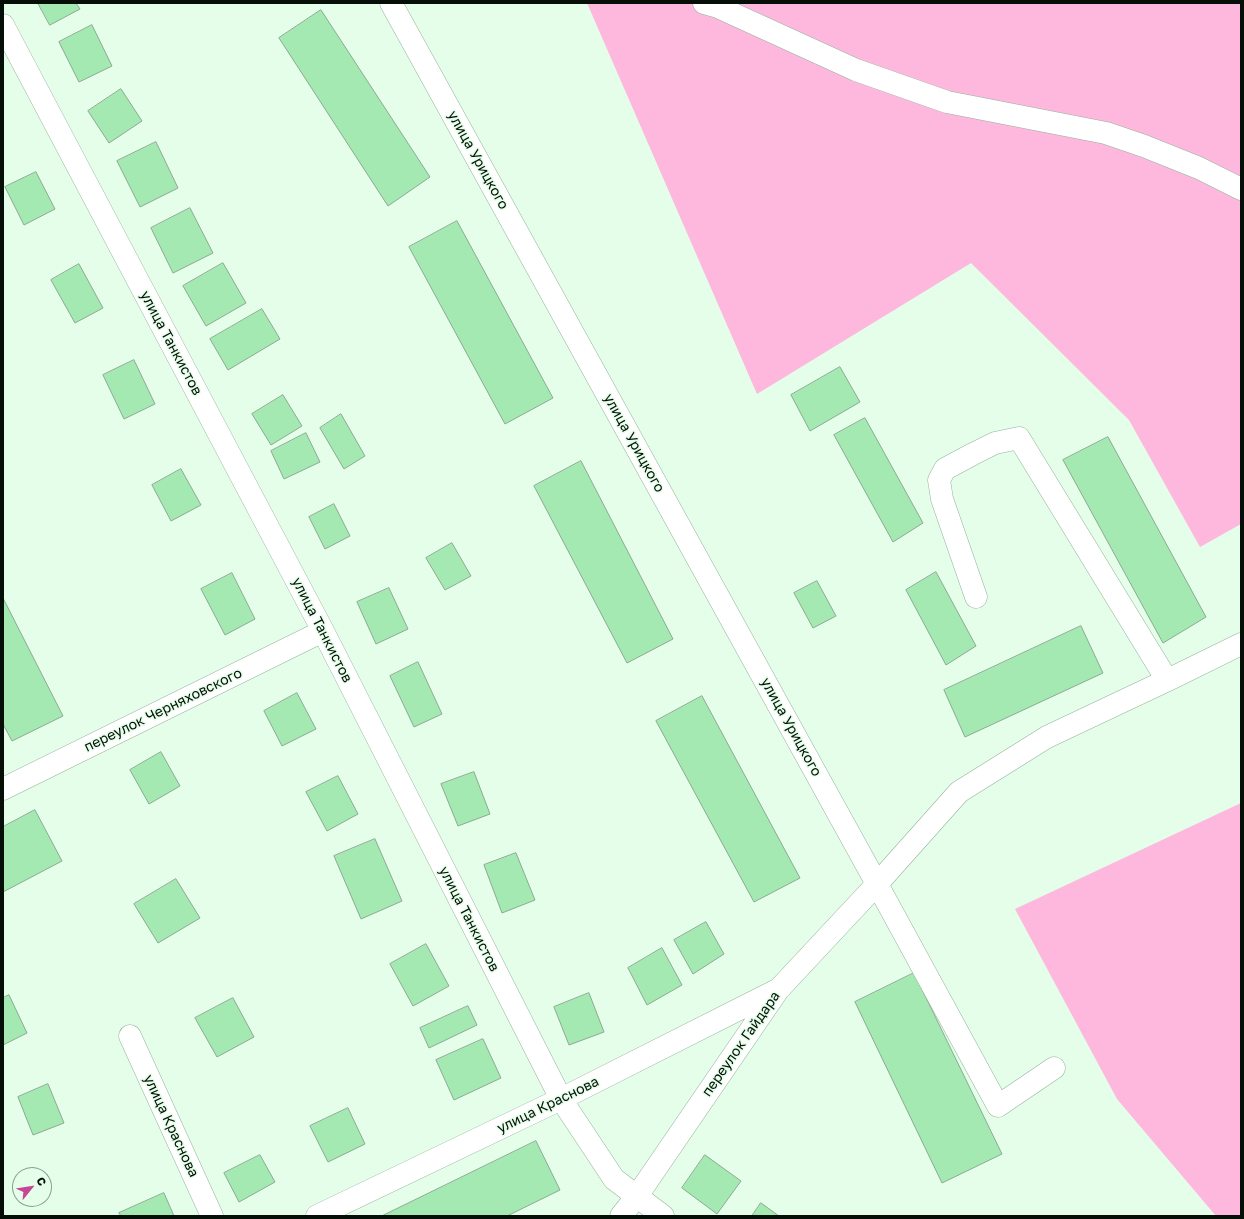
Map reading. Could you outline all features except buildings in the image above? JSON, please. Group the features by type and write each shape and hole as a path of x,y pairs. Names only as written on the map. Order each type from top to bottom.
{"street":[{"name":"улица Урицкого","path":"391,3 998,1106 1054,1068"},
{"path":"704,3 718,7 863,73 946,102 1106,133 1144,146 1199,168 1241,189"},
{"name":"улица Танкистов","path":"3,25 323,631 561,1099 614,1179 663,1216"},
{"path":"976,597 942,500 939,480 945,469 973,454 996,443 1019,438 1167,680"},
{"name":"переулок Черняховского","path":"3,789 323,631"},
{"name":"переулок Гайдара","path":"621,1216 637,1196 778,990 877,884 959,792 1047,737 1241,644"},
{"name":"улица Краснова","path":"317,1216 561,1099 778,990"},
{"name":"улица Краснова","path":"130,1036 212,1216"}],"shaded area":[{"path":"587,3 1241,3 1241,524 1200,547 1129,420 971,263 757,394"},
{"path":"1241,803 1241,1216 1216,1216 1117,1099 1015,909"}]}
